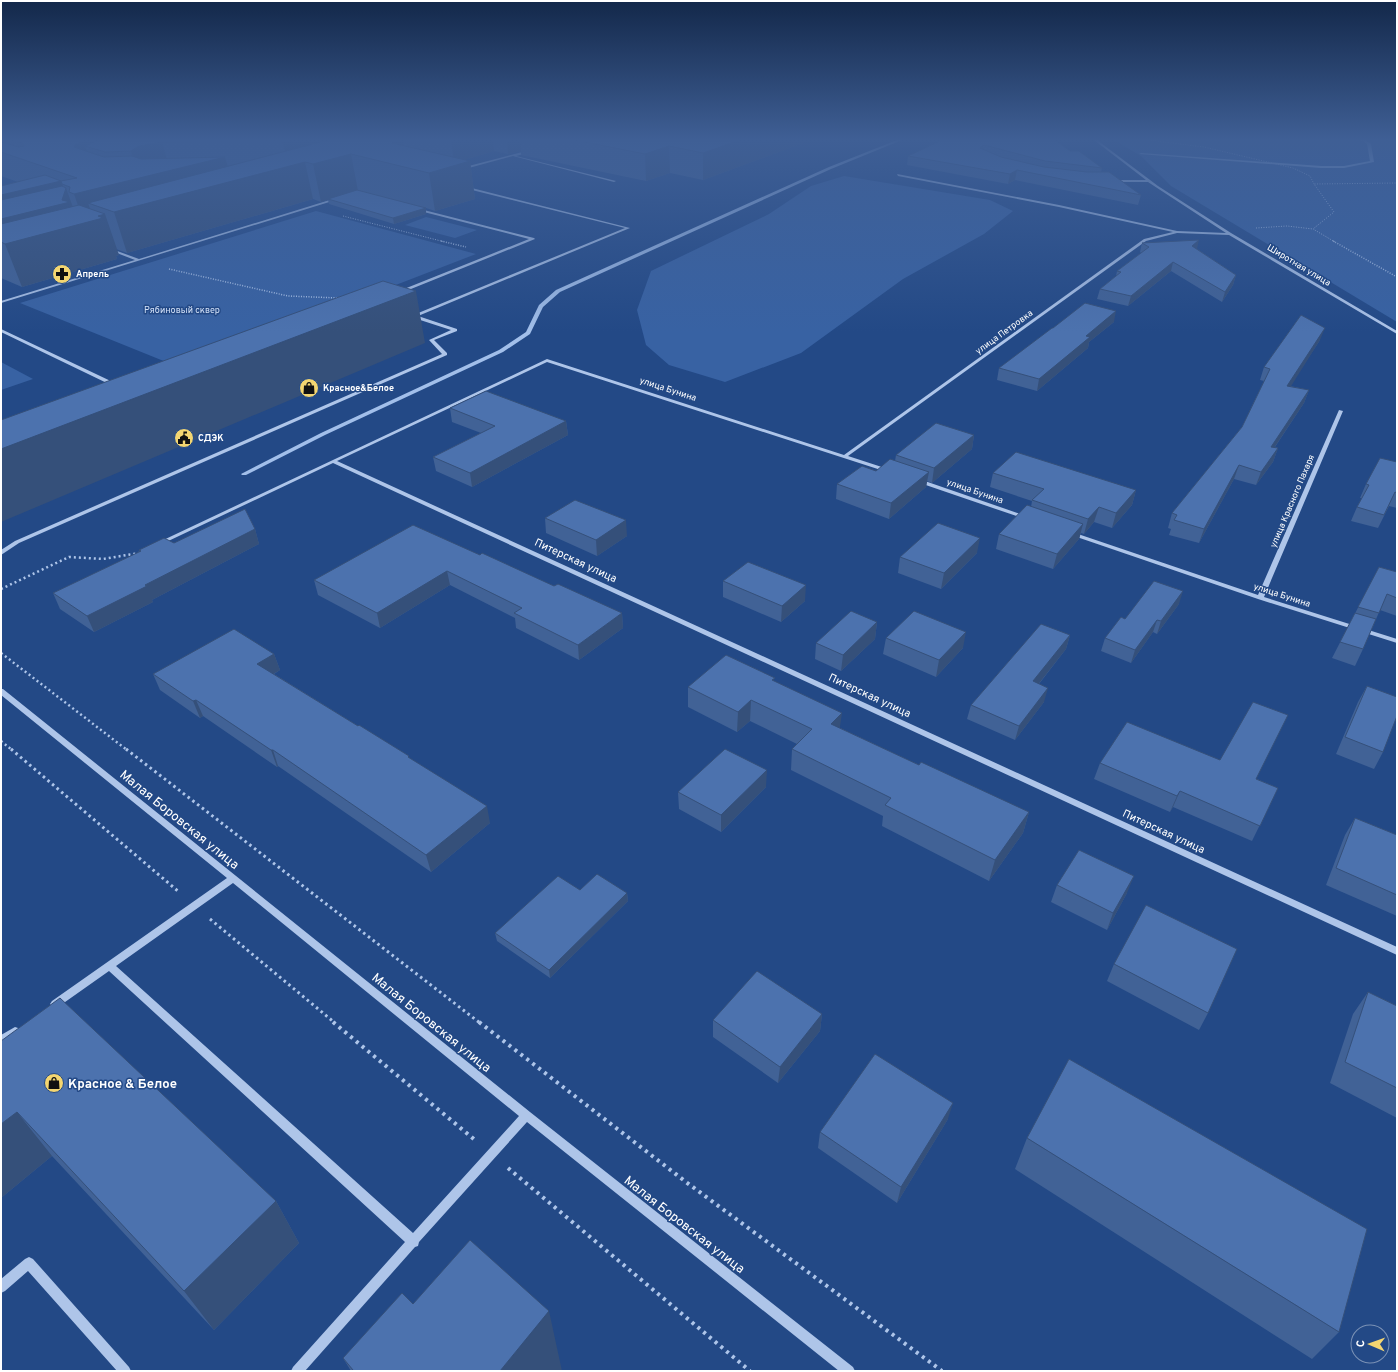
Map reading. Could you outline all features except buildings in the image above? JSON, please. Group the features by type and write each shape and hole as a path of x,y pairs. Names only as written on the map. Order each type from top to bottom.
{"street":[{"path":"1,302 319,204"},
{"path":"430,340 455,330 412,318 628,228 533,204"},
{"path":"1049,204 1177,232 1230,234"},
{"name":"Широтная улица","path":"1184,204 1230,234 1397,333"},
{"path":"395,294 533,239 416,208"},
{"name":"улица Петровка","path":"845,456 1145,240 1177,232"},
{"path":"106,248 139,260"},
{"path":"1,330 123,389"},
{"path":"1,553 17,542 445,354 430,340 424,337"},
{"name":"улица Бунина","path":"333,461 547,360 898,474"},
{"name":"улица Красного Пахаря","path":"1260,598 1340,411"},
{"path":"139,553 333,461"},
{"name":"Питерская улица","path":"333,461 1397,951"},
{"name":"улица Бунина","path":"913,479 1034,520"},
{"name":"улица Бунина","path":"1064,531 1260,598 1397,642"},
{"name":"Малая Боровская улица","path":"1,691 526,1114 849,1371"},
{"path":"46,1010 233,878"},
{"path":"109,965 414,1242"},
{"path":"1,1041 20,1028"},
{"path":"297,1371 414,1242 526,1114"},
{"path":"1,1287 29,1263 125,1371"}],"path":[{"path":"1313,229 1334,212 1328,204"},
{"path":"308,207 496,254"},
{"path":"1226,231 1287,226 1313,229 1397,277"},
{"path":"139,260 161,265 177,272 212,278 288,296 341,298"},
{"path":"1,589 69,557 103,559 139,553"},
{"path":"1,653 686,1182 942,1371"},
{"path":"1,741 195,906 750,1371"}],"green space":[{"path":"784,204 998,204 1013,211 984,234 903,279 801,353 725,382 669,365 646,345 637,310 651,271 769,214"},
{"path":"1201,204 1397,204 1397,322"},
{"name":"Рябиновый сквер","path":"316,211 476,254 181,368 20,303"},
{"path":"426,217 477,230 455,238 405,225"},
{"path":"1,362 33,379 1,390"}],"waterway":[{"path":"244,474 323,434 501,351 528,333 541,306 558,291 750,204"}],"place":[{"name":"Апрель","path":"62,274"},
{"name":"Красное&Белое","path":"309,388"},
{"name":"СДЭК","path":"184,438"},
{"name":"Красное & Белое","path":"54,1083"}]}
